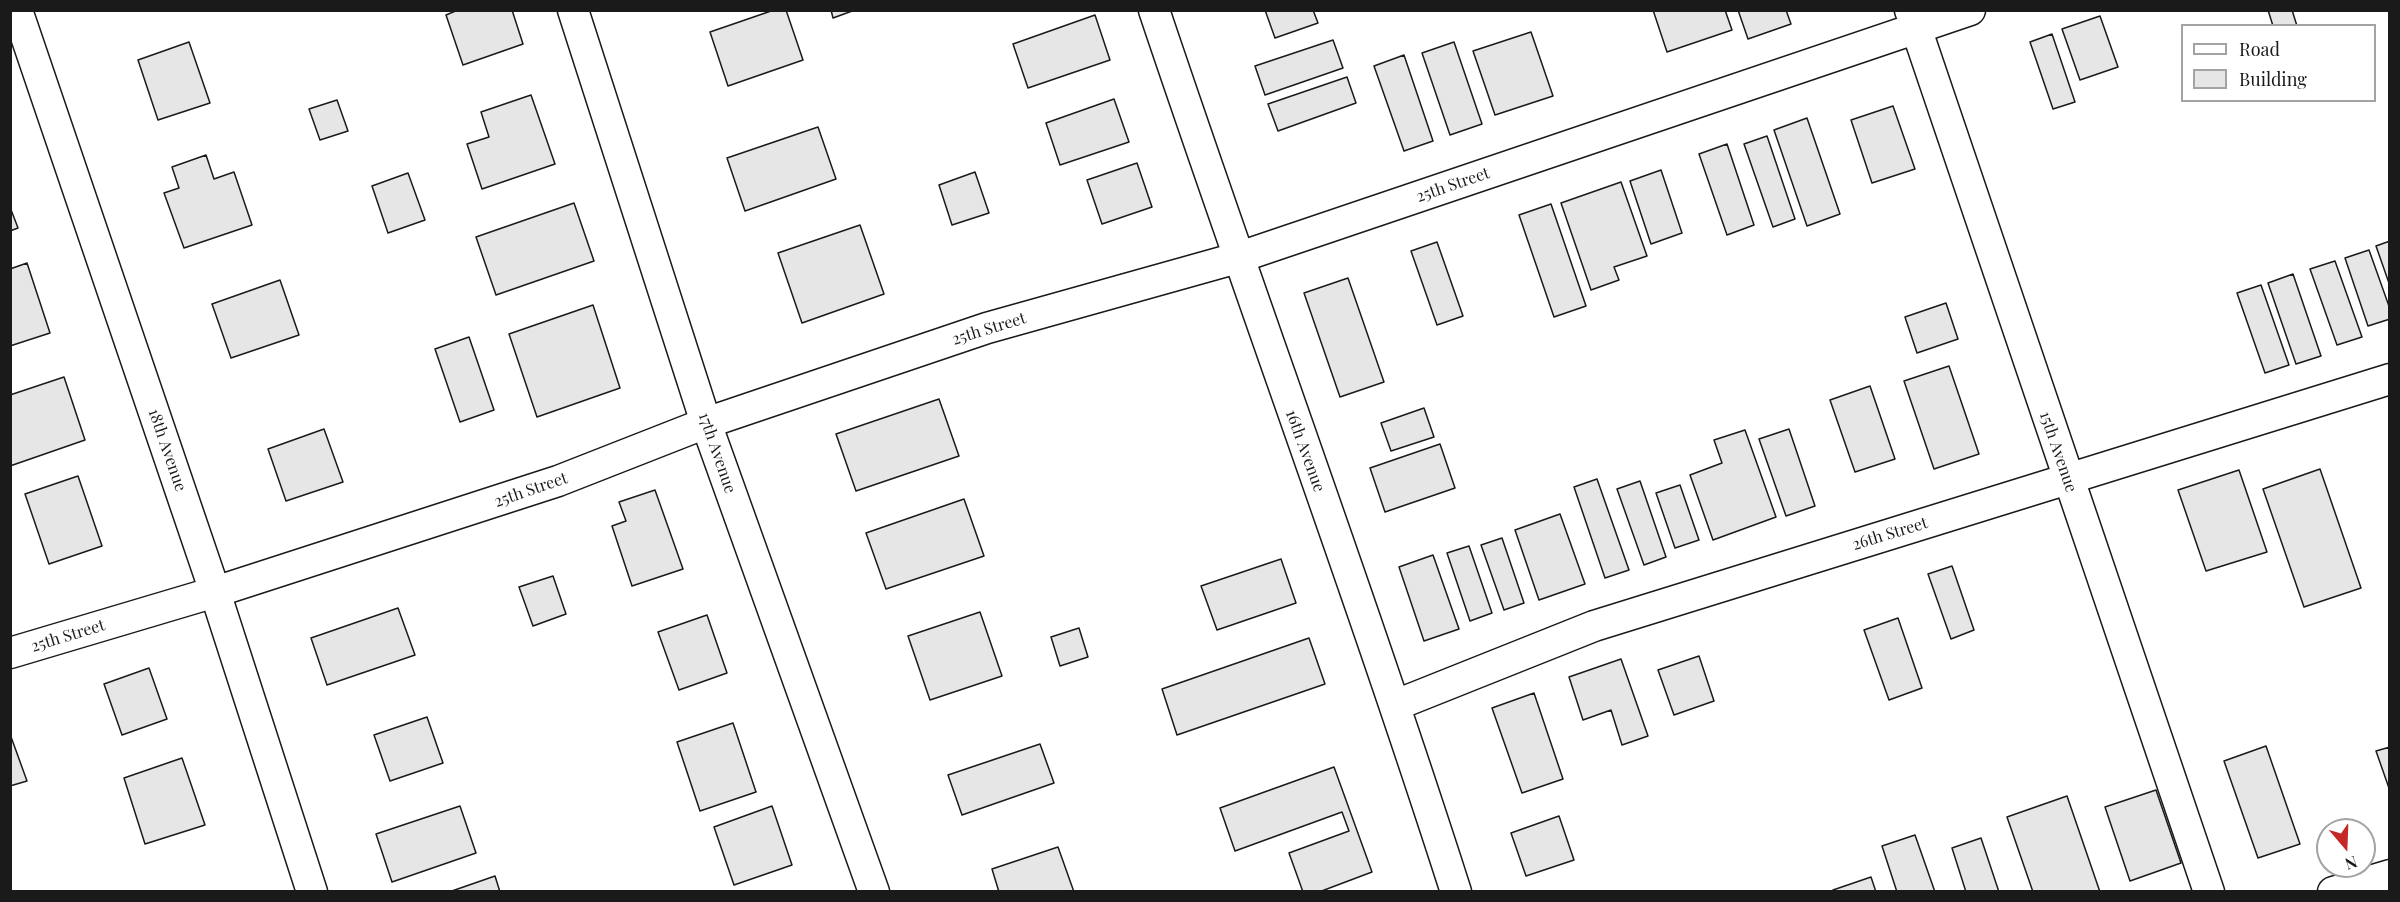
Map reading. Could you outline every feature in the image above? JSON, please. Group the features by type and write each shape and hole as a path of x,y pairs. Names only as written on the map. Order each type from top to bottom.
{"street":[{"name":"18th Avenue","path":"17,10 215,592 312,891"},
{"name":"17th Avenue","path":"573,10 706,423 874,891"},
{"name":"16th Avenue","path":"1154,10 1237,258 1396,705 1456,891"},
{"name":"25th Street","path":"10,653 215,592 558,482 706,423 987,328 1237,258 1913,19 1970,10"},
{"name":"15th Avenue","path":"1913,19 2209,891"},
{"name":"26th Street","path":"1396,705 1594,626 2390,379"},
{"path":"2333,891 2390,875"}],"building":[{"path":"458,10 512,10 523,44 463,65 446,15"},
{"path":"774,10 786,10 803,60 728,86 710,32"},
{"path":"831,10 855,10 833,18"},
{"path":"1265,10 1313,10 1318,23 1275,38"},
{"path":"1653,10 1725,10 1732,30 1667,52"},
{"path":"1738,10 1786,10 1791,24 1748,39"},
{"path":"2268,10 2292,10 2296,24 2272,24"},
{"path":"1095,15 1110,60 1028,88 1013,44"},
{"path":"2100,16 2118,67 2080,80 2062,29"},
{"path":"1531,32 1553,96 1495,115 1473,51"},
{"path":"2052,34 2075,102 2053,109 2030,42"},
{"path":"1333,40 1343,68 1265,95 1255,66"},
{"path":"189,42 210,103 158,120 138,60"},
{"path":"1454,42 1482,124 1450,135 1422,53"},
{"path":"1404,55 1433,141 1404,151 1374,66"},
{"path":"1347,77 1356,103 1278,131 1268,104"},
{"path":"531,95 555,164 482,189 467,144 489,137 481,112"},
{"path":"1114,99 1129,142 1060,165 1046,123"},
{"path":"337,100 348,131 320,140 309,109"},
{"path":"1893,106 1915,169 1872,183 1851,120"},
{"path":"1807,118 1840,214 1807,226 1774,130"},
{"path":"818,127 836,179 745,211 727,158"},
{"path":"1767,136 1795,219 1773,227 1744,144"},
{"path":"1727,144 1754,225 1727,235 1699,154"},
{"path":"206,155 214,179 234,172 252,225 184,248 164,193 179,188 172,167"},
{"path":"1137,163 1152,207 1102,224 1087,180"},
{"path":"1661,170 1682,233 1651,244 1630,181"},
{"path":"975,172 989,213 952,225 939,185"},
{"path":"408,173 425,220 388,233 372,186"},
{"path":"1621,182 1647,256 1614,267 1619,280 1591,290 1561,203"},
{"path":"574,203 594,261 496,295 476,237"},
{"path":"1551,204 1586,306 1554,317 1519,215"},
{"path":"10,207 18,228 10,231"},
{"path":"860,225 884,294 802,323 778,253"},
{"path":"2390,241 2390,286 2376,246"},
{"path":"1437,242 1463,316 1437,325 1411,251"},
{"path":"2369,250 2390,309 2390,319 2368,326 2345,258"},
{"path":"2335,261 2362,337 2337,345 2310,269"},
{"path":"27,263 50,333 10,346 10,269"},
{"path":"2293,274 2321,356 2296,364 2268,283"},
{"path":"1348,278 1384,382 1340,397 1304,293"},
{"path":"280,280 299,335 231,358 212,304"},
{"path":"2261,285 2289,365 2265,373 2237,293"},
{"path":"1946,303 1958,339 1917,353 1905,317"},
{"path":"593,305 620,388 537,417 509,334"},
{"path":"469,337 494,410 460,422 435,349"},
{"path":"1949,366 1979,454 1934,469 1904,381"},
{"path":"64,377 85,440 10,466 10,395"},
{"path":"1870,386 1895,459 1855,472 1830,400"},
{"path":"939,399 959,456 856,491 836,434"},
{"path":"1424,408 1434,437 1391,451 1381,423"},
{"path":"324,429 343,482 286,501 268,449"},
{"path":"1789,429 1815,506 1786,516 1759,439"},
{"path":"1745,430 1776,517 1713,540 1690,475 1722,463 1714,440"},
{"path":"1440,444 1455,488 1385,512 1370,468"},
{"path":"2320,469 2361,588 2304,607 2263,489"},
{"path":"2239,470 2267,552 2206,571 2178,490"},
{"path":"78,476 102,546 49,564 25,494"},
{"path":"1597,479 1629,570 1605,578 1574,487"},
{"path":"1640,481 1666,557 1644,565 1617,489"},
{"path":"1680,485 1699,540 1675,548 1656,493"},
{"path":"655,490 683,569 632,586 612,526 626,521 619,502"},
{"path":"964,499 984,556 886,589 866,533"},
{"path":"1560,514 1585,584 1539,600 1515,530"},
{"path":"1502,538 1524,603 1504,610 1481,545"},
{"path":"1469,546 1492,613 1470,621 1447,553"},
{"path":"1433,555 1459,629 1424,641 1399,567"},
{"path":"1281,559 1296,603 1217,630 1201,586"},
{"path":"1952,566 1974,630 1951,639 1928,574"},
{"path":"553,576 566,614 533,626 519,587"},
{"path":"398,608 415,655 327,685 311,638"},
{"path":"980,612 1002,676 930,700 908,636"},
{"path":"707,615 727,673 679,690 658,632"},
{"path":"1898,618 1922,688 1889,700 1864,630"},
{"path":"1079,628 1088,657 1060,666 1051,637"},
{"path":"1309,638 1325,684 1177,735 1162,689"},
{"path":"1699,656 1714,701 1674,715 1658,670"},
{"path":"1621,659 1648,736 1622,745 1611,710 1583,720 1569,677"},
{"path":"149,668 167,719 122,735 104,684"},
{"path":"1534,693 1563,779 1522,793 1492,708"},
{"path":"427,717 443,763 390,781 374,735"},
{"path":"733,723 756,792 700,811 677,742"},
{"path":"10,734 27,781 10,786"},
{"path":"1040,744 1054,783 962,815 948,775"},
{"path":"2266,746 2300,844 2258,858 2224,761"},
{"path":"2390,747 2390,791 2376,751"},
{"path":"182,758 205,825 145,844 124,778"},
{"path":"1334,767 1372,872 1319,892 1303,892 1289,853 1349,831 1342,812 1235,851 1220,808"},
{"path":"2156,790 2181,863 2130,881 2105,807"},
{"path":"2067,796 2100,892 2033,892 2007,817"},
{"path":"460,806 476,853 392,882 376,834"},
{"path":"772,806 792,865 734,885 714,827"},
{"path":"1559,816 1574,860 1526,876 1511,833"},
{"path":"1915,835 1935,892 1897,892 1882,846"},
{"path":"1981,838 1999,892 1966,892 1952,848"},
{"path":"1058,847 1074,892 999,892 992,869"},
{"path":"495,876 500,892 449,892"},
{"path":"1871,877 1876,892 1833,892 1833,890"}]}
